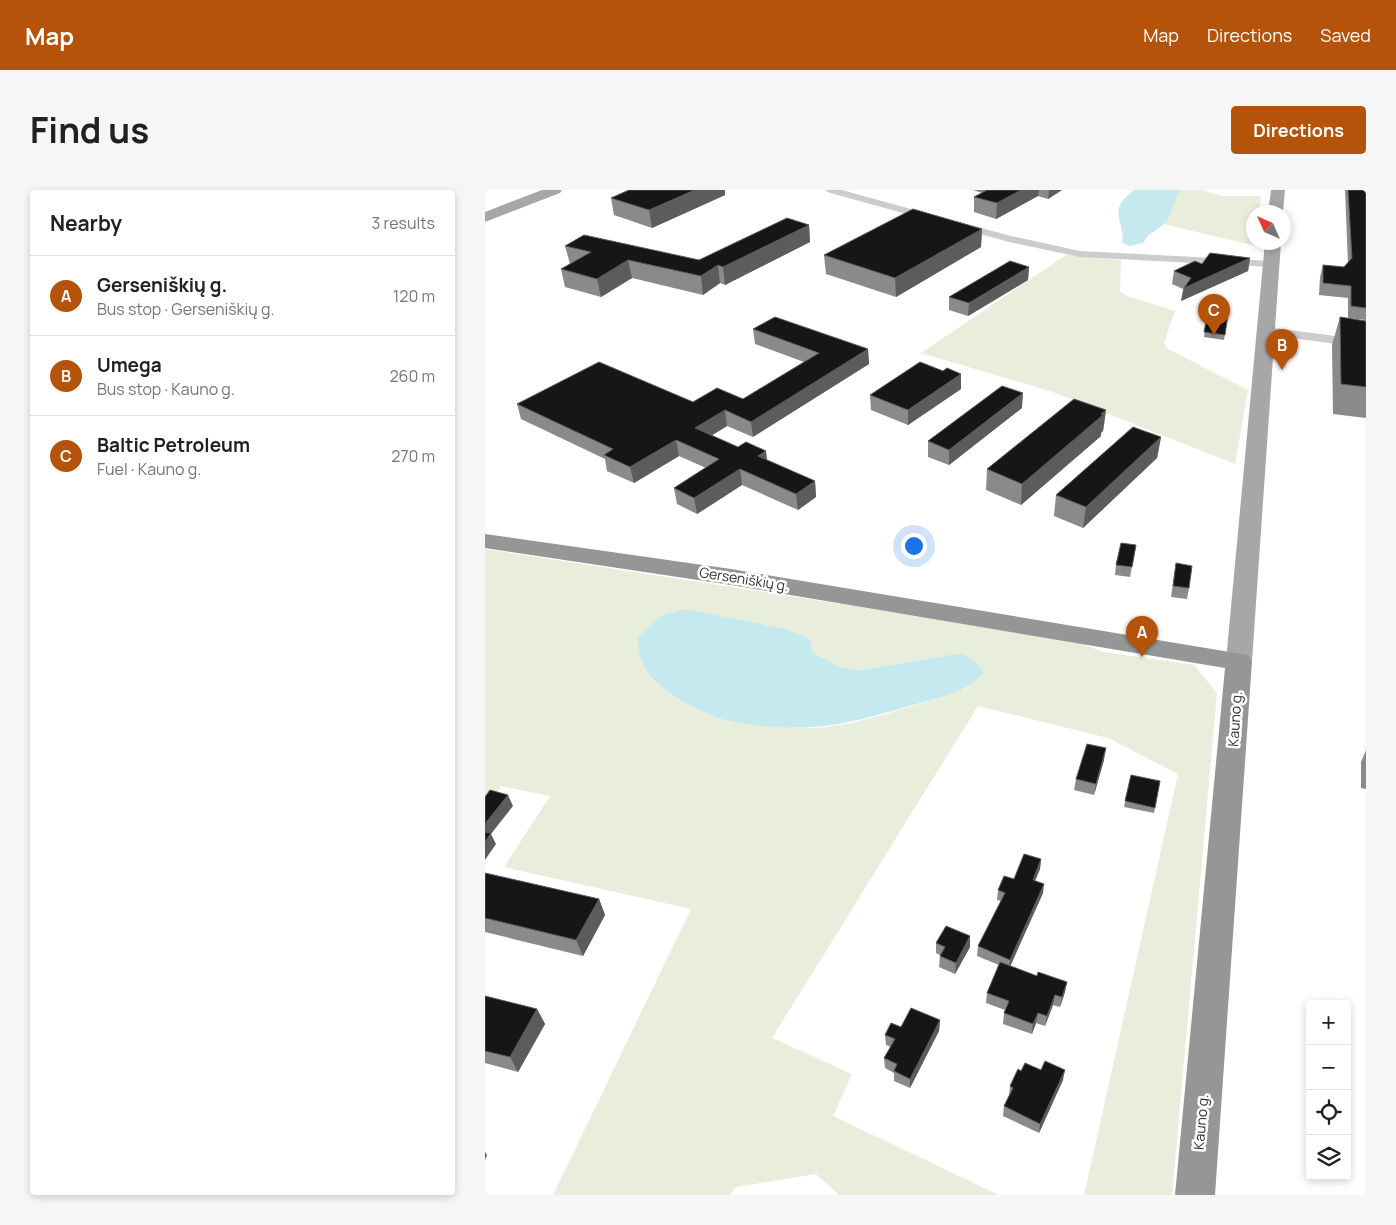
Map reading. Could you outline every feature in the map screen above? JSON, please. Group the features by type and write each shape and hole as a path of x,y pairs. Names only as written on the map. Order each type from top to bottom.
{"highway":[{"name":"Gerseniškių g.","path":"485,541 731,576 1239,661"},
{"name":"Kauno g.","path":"1195,1195 1239,661"}],"main road":[{"path":"485,217 555,190"},
{"path":"1277,205 1278,190"},
{"name":"Kauno g.","path":"1239,661 1272,250"}],"street":[{"path":"831,190 1009,239 1080,254 1271,264"},
{"path":"1266,331 1366,344"}],"green space":[{"path":"1179,190 1201,190 1222,196 1261,196 1260,205 1246,205 1246,244 1163,224 1168,221"},
{"path":"1066,255 1121,260 1120,291 1127,296 1175,311 1164,343 1168,349 1248,390 1235,464 1053,392 921,353"},
{"path":"485,549 1068,639 1104,652 1194,665 1217,693 1172,1195 1084,1195 1178,774 1108,738 978,706 772,1038 852,1074 833,1116 999,1195 839,1195 816,1174 736,1187 730,1195 553,1195 691,909 504,867 550,796 501,786 485,809","holes":["686,609 786,629 810,639 813,653 840,667 861,670 961,653 936,699 874,717 843,725 811,728 779,727 727,720"]}],"water":[{"path":"1134,190 1179,190 1168,221 1148,236 1143,243 1130,246 1122,243 1119,210 1120,204"},
{"path":"686,609 786,629 810,639 813,653 840,667 861,670 961,653 976,662 984,673 968,686 939,698 850,722 793,728 735,722 716,717 681,700 659,684 643,665 637,638 660,616"}],"building":[{"path":"629,190 695,190 649,210 611,198"},
{"path":"987,190 1021,190 997,203 974,197"},
{"path":"1348,190 1366,190 1366,308 1351,306 1351,286 1323,283 1323,265 1344,267 1352,258"},
{"path":"913,209 982,229 895,278 824,255"},
{"path":"787,218 809,225 723,267 718,265 701,276 628,260 597,279 561,269 591,252 565,246 584,235 699,260"},
{"path":"1210,253 1250,258 1184,288 1191,278 1174,271 1195,261 1202,264"},
{"path":"1010,261 1029,267 969,303 949,297"},
{"path":"1208,312 1228,314 1225,335 1204,332"},
{"path":"775,317 868,349 751,422 725,410 695,428 738,447 746,442 766,451 758,456 815,481 796,494 740,469 694,498 674,488 719,459 676,440 630,467 604,455 613,449 517,404 599,362 693,402 717,388 743,399 819,353 753,329"},
{"path":"1340,317 1366,321 1366,387 1341,384"},
{"path":"920,362 943,371 947,368 961,374 908,410 870,395"},
{"path":"1002,386 1023,393 949,450 928,441"},
{"path":"1074,399 1106,410 1101,414 1103,415 1022,484 987,469"},
{"path":"1133,427 1161,437 1086,507 1056,495"},
{"path":"1121,543 1136,545 1132,567 1116,565"},
{"path":"1176,563 1192,566 1189,588 1173,586"},
{"path":"1087,744 1106,748 1096,784 1076,779"},
{"path":"1131,775 1160,781 1155,808 1125,801"},
{"path":"490,790 508,795 485,824 485,797"},
{"path":"485,832 491,833 485,842"},
{"path":"1024,854 1041,859 1033,880 1044,884 1010,960 978,946 1005,893 998,890 1004,876 1014,879"},
{"path":"485,873 599,899 576,940 485,918"},
{"path":"946,926 970,936 956,963 940,956 945,947 936,943"},
{"path":"1000,962 1037,976 1038,972 1067,982 1062,997 1055,995 1047,1016 1038,1013 1033,1024 1004,1013 1009,1001 987,993"},
{"path":"485,996 537,1009 510,1057 485,1051"},
{"path":"911,1008 940,1020 910,1079 894,1071 897,1064 884,1058 895,1039 885,1035 891,1023 901,1027"},
{"path":"1045,1061 1065,1070 1040,1124 1004,1106 1013,1088 1010,1086 1018,1069 1021,1071 1025,1063 1041,1070"}],"place":[{"name":"Baltic Petroleum","path":"1214,335"},
{"name":"Umega","path":"1282,370"},
{"name":"Gerseniškių g.","path":"1142,657"}]}
